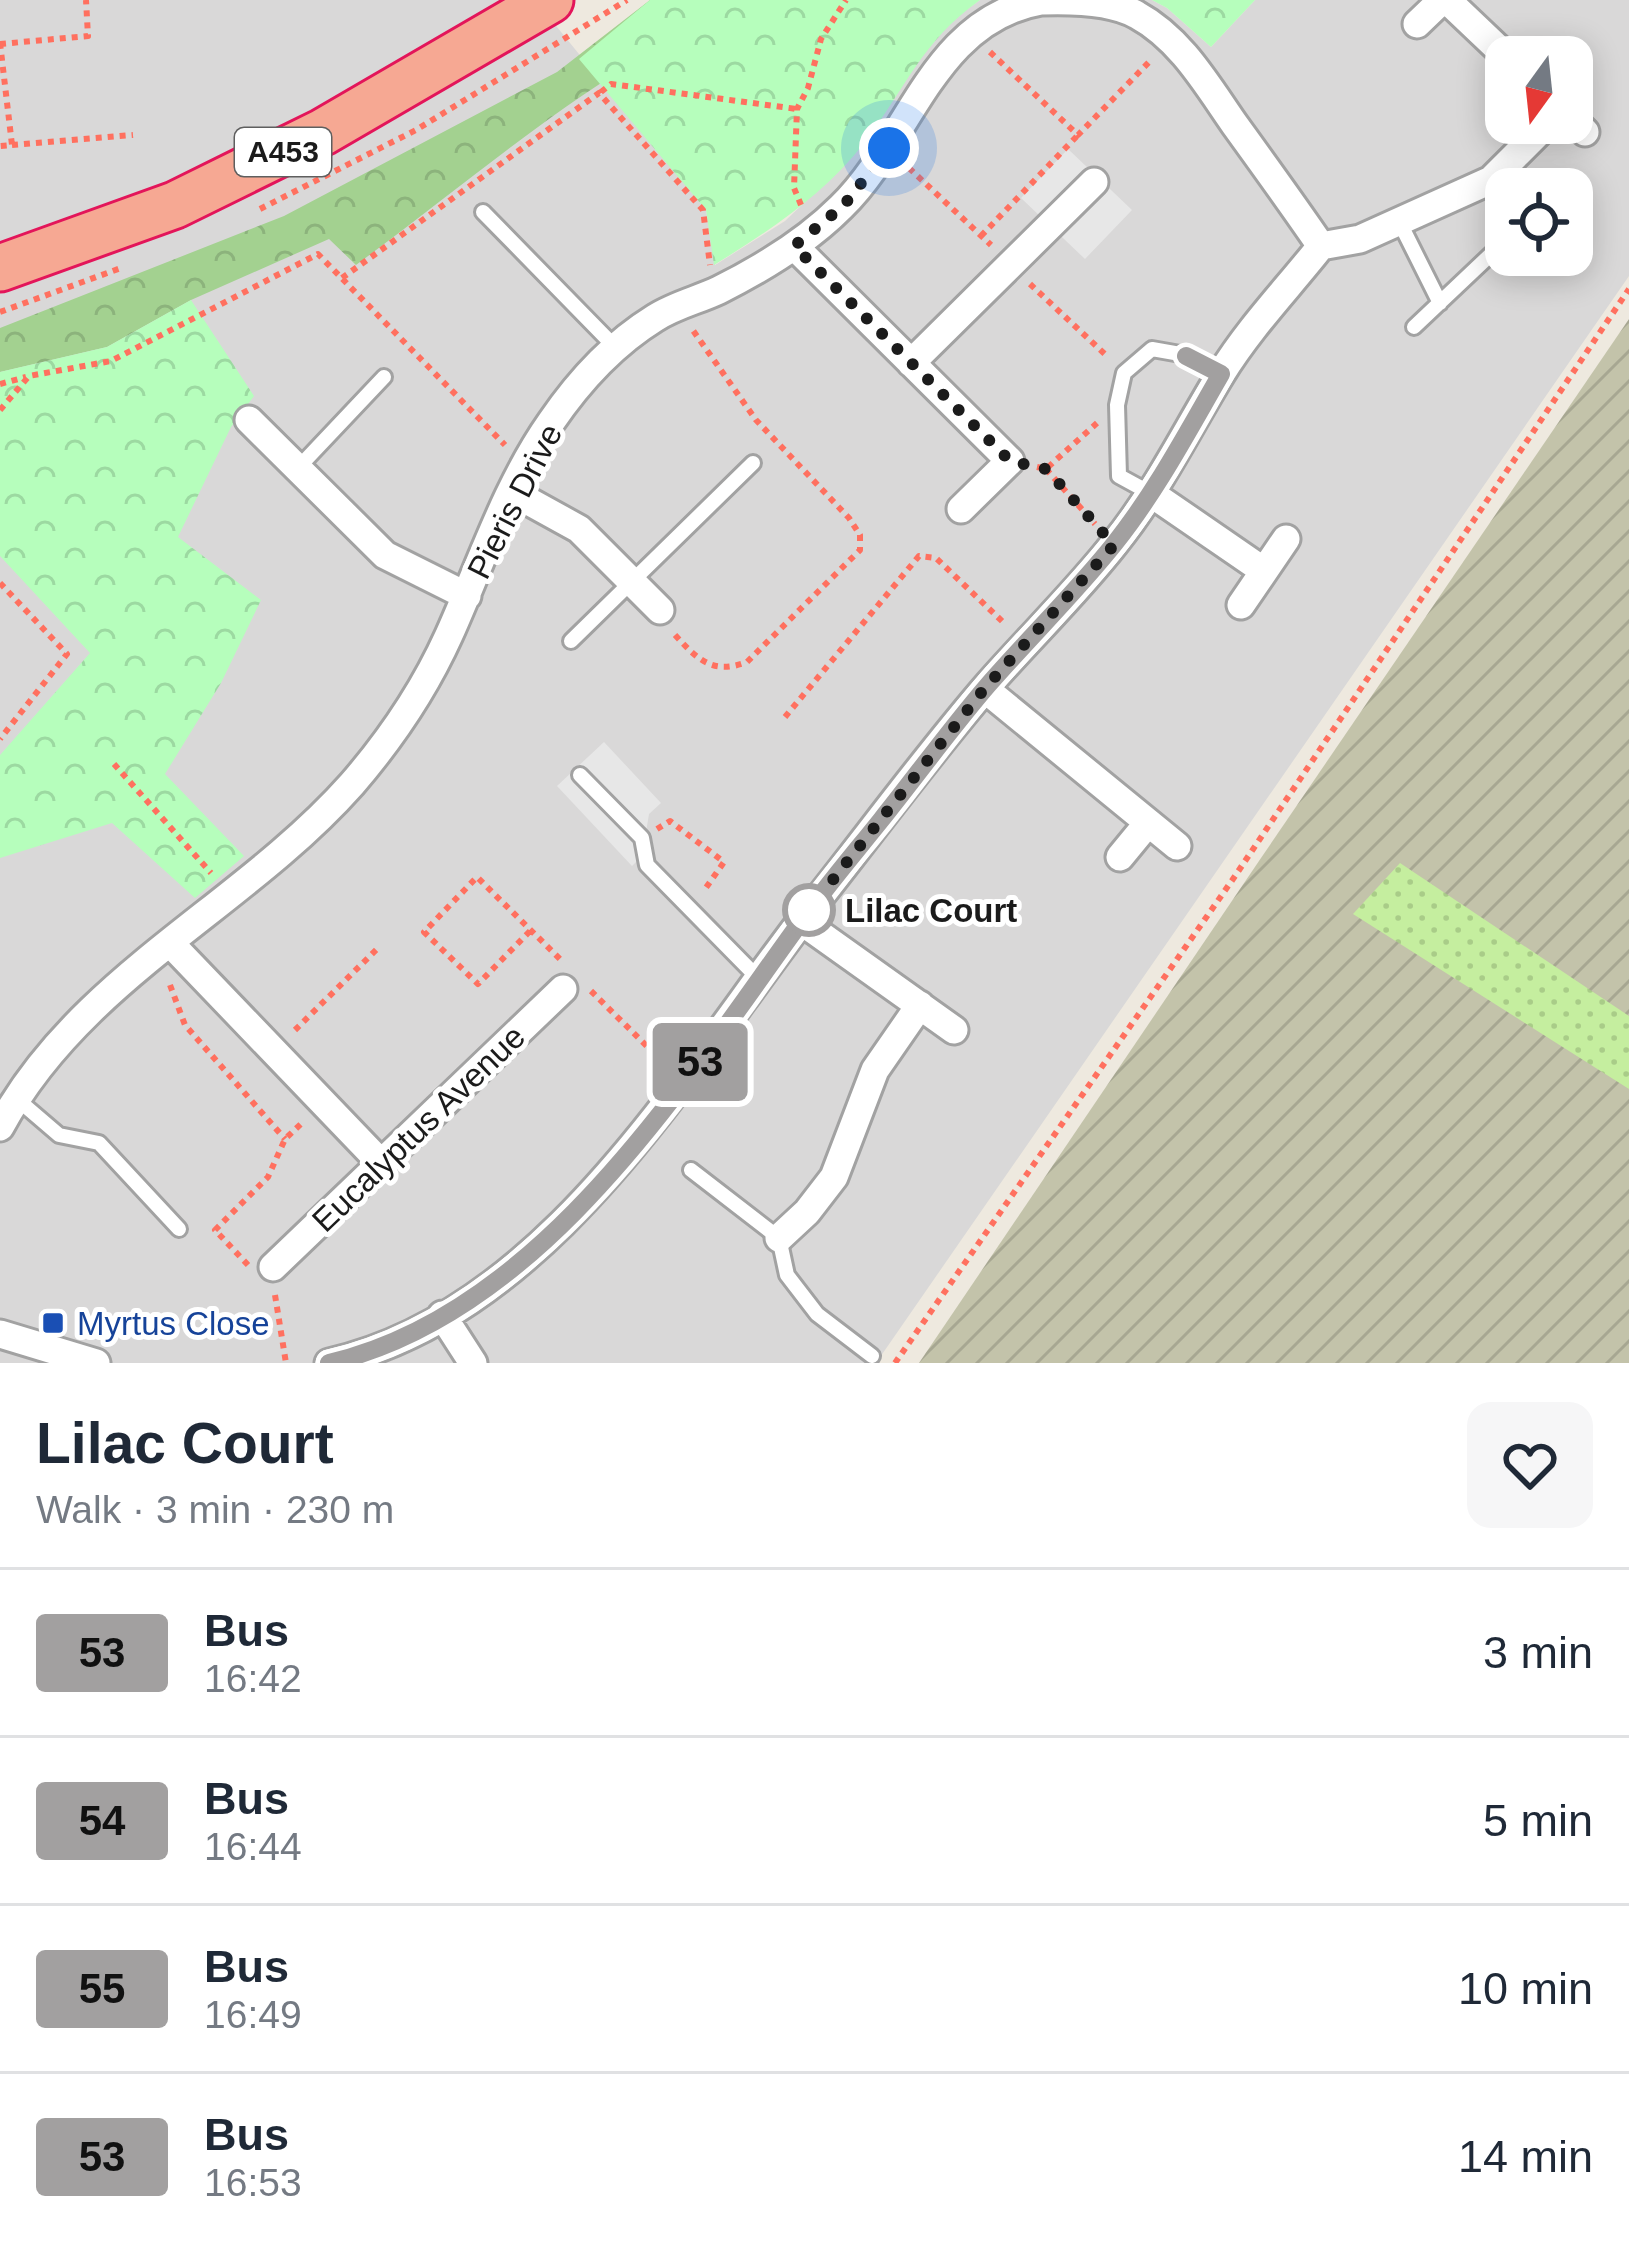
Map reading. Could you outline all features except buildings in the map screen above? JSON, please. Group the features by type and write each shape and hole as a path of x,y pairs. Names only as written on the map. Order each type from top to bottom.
{"highway":[{"name":"A453","path":"0,268 175,205 323,132 550,0"}],"street":[{"name":"Pieris Drive","path":"0,1127 86,1013 178,951 351,785 384,743 446,642 524,465 568,398 616,347 676,307 714,293 794,246 820,226 868,178 944,58 970,33 1014,8 1043,0 1078,0 1136,14 1186,56 1321,246"},
{"path":"1417,24 1444,0 1485,37"},
{"path":"329,1363 389,1343 442,1316 505,1273 607,1177 684,1083 801,920 985,688 1114,545 1151,494 1260,315 1321,246 1360,239 1490,180 1526,144"},
{"path":"911,363 1094,182"},
{"path":"794,246 1010,461 962,509"},
{"path":"249,420 385,554 466,596"},
{"path":"512,492 579,529 659,610"},
{"path":"1151,494 1264,571"},
{"path":"1240,604 1286,539"},
{"path":"985,688 1177,846"},
{"path":"1120,857 1148,823"},
{"path":"801,920 954,1030"},
{"path":"178,951 381,1163"},
{"name":"Eucalyptus Avenue","path":"267,1273 563,989"},
{"path":"779,1238 834,1177 875,1070 920,1006"},
{"path":"442,1316 473,1363"},
{"path":"15,1347 96,1363"}],"lane":[{"path":"483,212 616,347"},
{"path":"1400,221 1440,303"},
{"path":"1414,327 1485,260"},
{"path":"1151,494 1119,476 1118,405 1124,373 1152,349 1186,356 1221,374"},
{"path":"298,469 384,376"},
{"path":"571,641 753,463"},
{"path":"580,775 642,838 647,865 759,980"},
{"path":"17,1099 59,1135 99,1143 179,1229"},
{"path":"692,1170 779,1238 787,1275 817,1314 872,1357"}],"path":[{"path":"12,145 0,44 88,36 86,0"},
{"path":"820,226 803,211 794,188 797,110 821,38 846,0"},
{"path":"970,33 1078,135"},
{"path":"981,236 1170,40"},
{"path":"342,278 611,84 797,110"},
{"path":"599,93 703,210 714,293"},
{"path":"0,146 133,135"},
{"path":"0,384 111,361 318,254 524,465"},
{"path":"895,1363 1233,879 1629,289"},
{"path":"659,610 662,621 698,659 711,668 730,668 747,662 860,550 860,535 849,518 757,420 676,307"},
{"path":"0,410 29,376"},
{"path":"1046,469 1118,405"},
{"path":"1010,461 1046,469 1114,545"},
{"path":"784,718 919,556 936,558 1025,644"},
{"path":"0,583 67,655 0,739"},
{"path":"114,764 232,896"},
{"path":"642,838 670,821 724,862 691,910"},
{"path":"477,877 424,932 478,984 530,931"},
{"path":"274,1051 377,949"},
{"path":"178,951 166,975 184,1025 286,1139"},
{"path":"286,1363 275,1293 267,1273 214,1230 268,1177 286,1139 323,1102"}],"shaded area":[{"path":"0,0 535,0 706,210 715,265 785,221 830,178 863,144 947,24 980,0 1152,0 1211,47 1255,0 1629,0 1629,276 876,1363 0,1363"},
{"path":"1068,149 1132,210 1085,259 1021,198"},
{"path":"1629,319 1629,1363 919,1363 1261,858"},
{"path":"604,742 661,803 649,814 642,856 632,866 557,786"}],"green space":[{"path":"650,0 753,0 699,25 596,86 356,265 329,239 191,300 107,347 0,372 0,328 284,216 557,72"},
{"path":"650,0 980,0 928,49 864,143 831,179 775,225 714,265 706,210 579,59"},
{"path":"1152,0 1255,0 1211,47"},
{"path":"191,300 254,396 231,427 178,537 261,600 221,683 165,774 244,856 195,898 112,823 0,858 0,755 90,653 0,556 0,372 107,347"},
{"path":"1400,863 1629,1016 1629,1089 1353,914"}],"bus line":[{"name":"53","path":"329,1363 389,1343 442,1316 505,1273 558,1226 645,1133 801,920 985,688 1114,545 1151,494 1221,374 1186,356"}],"place":[{"name":"Lilac Court","path":"809,910"},
{"name":"Myrtus Close","path":"53,1323"}],"route":[{"path":"809,910 801,920 985,688 1114,545 1046,469 1010,461 794,246 844,205 889,148"}]}
